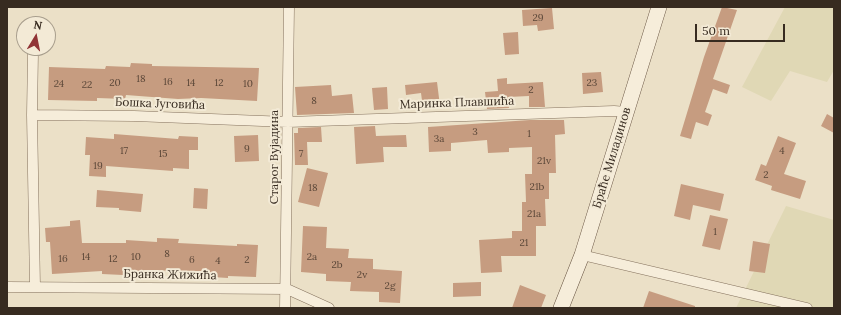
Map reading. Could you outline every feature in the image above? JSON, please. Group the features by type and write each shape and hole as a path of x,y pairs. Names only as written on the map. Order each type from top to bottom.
{"main road":[{"name":"Браће Миладинов","path":"561,308 582,255 659,7"}],"street":[{"name":"Старог Вујадина","path":"285,308 287,289 288,7"},
{"path":"33,56 32,115 35,287"},
{"name":"Маринка Плавшића","path":"288,122 614,111 626,112"},
{"name":"Бошка Југовића","path":"32,115 134,116 288,122"},
{"path":"582,255 807,308"},
{"name":"Бранка Жижића","path":"7,287 287,289 329,308"}],"shaded area":[{"path":"785,7 834,7 834,70 827,82 790,71 771,101 742,87"},
{"path":"786,206 834,220 834,308 736,308"}],"building":[{"path":"722,7 737,10 713,79 730,85 727,94 713,89 705,112 712,115 708,126 696,122 691,139 680,136 704,57"},
{"path":"552,8 554,29 538,31 537,25 523,26 522,10"},
{"path":"518,32 519,54 505,55 503,33"},
{"path":"131,63 152,64 152,66 259,68 257,101 201,98 178,99 126,95 125,99 97,98 97,101 48,100 49,67 105,69 106,66 130,67"},
{"path":"601,72 603,92 583,94 582,73"},
{"path":"507,78 507,84 543,82 545,107 529,107 529,96 508,97 509,108 487,109 485,92 498,91 497,79"},
{"path":"437,82 440,106 423,108 421,93 406,95 405,85"},
{"path":"331,85 332,96 352,94 354,113 297,115 295,87"},
{"path":"387,87 388,109 374,110 372,88"},
{"path":"827,114 834,118 834,133 821,126"},
{"path":"530,120 564,120 565,134 555,135 556,173 549,173 549,199 545,199 546,226 536,226 536,256 501,256 502,272 481,273 479,240 512,238 512,231 522,231 522,202 526,202 525,174 532,174 532,147 509,148 509,152 488,153 487,140 451,143 451,151 429,152 428,127"},
{"path":"375,126 376,136 406,135 407,147 383,147 384,162 356,164 354,127"},
{"path":"321,127 322,142 307,142 308,165 295,165 294,133 298,133 298,128"},
{"path":"114,134 178,139 179,136 198,137 198,150 189,150 189,169 173,168 173,171 106,166 106,177 89,176 90,155 85,155 86,137 114,139"},
{"path":"258,135 259,161 235,162 234,136"},
{"path":"778,136 796,143 784,174 806,181 800,199 771,190 772,186 755,180 761,164 766,166"},
{"path":"307,168 328,173 319,207 298,202"},
{"path":"681,184 724,194 720,211 693,205 690,220 674,216"},
{"path":"194,188 208,189 207,209 193,208"},
{"path":"97,190 143,194 141,212 119,210 119,208 96,207"},
{"path":"710,215 728,219 720,250 702,246"},
{"path":"80,220 82,243 126,243 126,240 157,242 157,238 179,239 178,243 237,246 237,244 258,245 256,277 228,276 228,278 181,275 181,271 146,270 146,274 123,272 123,275 102,274 102,271 52,274 50,242 46,242 45,228 70,226 70,221"},
{"path":"303,226 327,227 326,248 349,249 348,258 373,259 373,269 402,271 400,303 379,302 379,292 350,291 351,282 326,281 326,274 301,272"},
{"path":"753,241 770,244 765,273 749,271"},
{"path":"481,282 481,296 453,297 453,283"},
{"path":"520,285 546,295 541,308 512,308"},
{"path":"649,291 695,306 695,308 643,308"}]}
